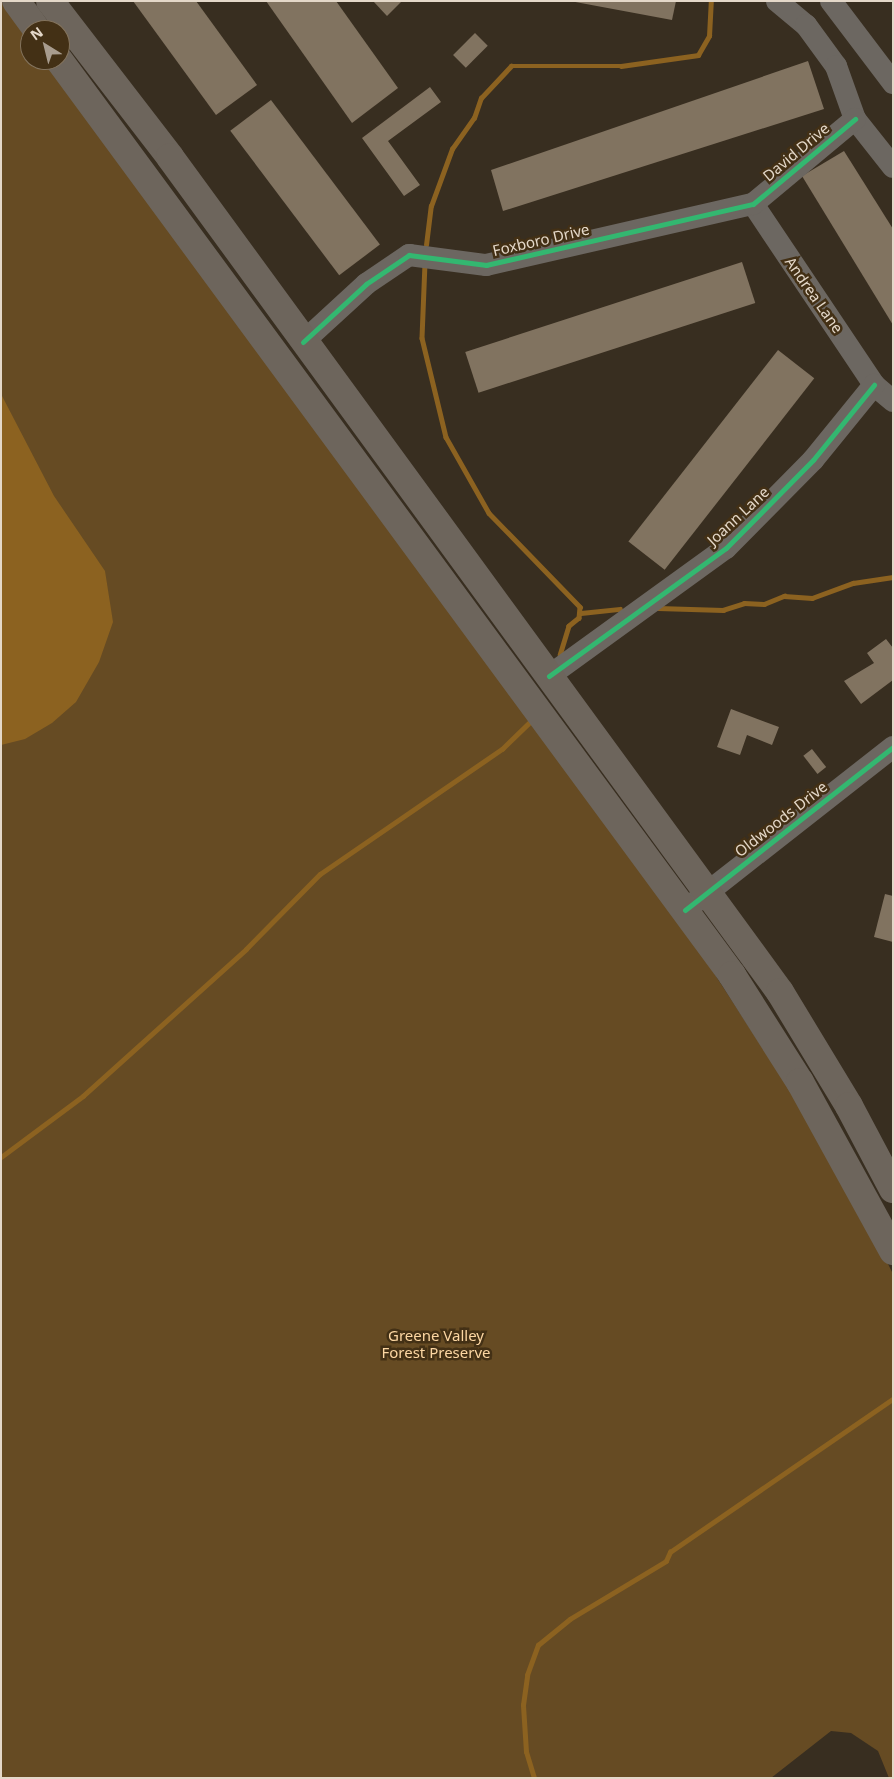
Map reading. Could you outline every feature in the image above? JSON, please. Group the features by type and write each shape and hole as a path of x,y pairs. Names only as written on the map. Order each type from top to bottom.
{"main road":[{"path":"16,1 30,20"},
{"path":"50,1 170,157 302,342 780,992 850,1106 893,1189"},
{"path":"66,70 685,910 800,1082 893,1251"}],"street":[{"path":"777,1 806,25 836,66 855,119 893,167"},
{"path":"831,1 893,83"},
{"name":"David Drive","path":"753,204 855,119"},
{"name":"Foxboro Drive","path":"302,342 366,284 409,255 486,265 753,204"},
{"name":"Andrea Lane","path":"753,204 874,385 893,401"},
{"name":"Joann Lane","path":"548,676 726,548 813,460 874,385"},
{"name":"Oldwoods Drive","path":"685,910 893,748"}],"green space":[{"name":"Greene Valley Forest Preserve","path":"1,1 9,1 23,20 20,20 20,70 59,70 708,964 841,1169 893,1274 893,1778 889,1778 878,1751 851,1733 831,1731 771,1778 1,1778"}],"shaded area":[{"path":"1,394 54,496 105,571 113,622 99,662 76,702 52,723 25,739 1,745"}],"building":[{"path":"133,1 196,1 257,85 216,115"},
{"path":"266,1 336,1 398,88 352,123"},
{"path":"373,1 402,1 387,16"},
{"path":"570,1 676,1 672,20"},
{"path":"475,33 488,46 466,68 453,55"},
{"path":"808,61 824,109 503,211 491,170"},
{"path":"430,87 441,102 388,141 420,185 404,196 362,138"},
{"path":"271,100 380,245 339,275 230,131"},
{"path":"844,151 893,229 893,325 802,176"},
{"path":"742,262 755,303 479,393 465,352"},
{"path":"778,350 814,378 665,570 628,541"},
{"path":"886,639 893,648 893,680 861,704 844,681 874,663 867,653"},
{"path":"731,709 779,727 772,745 747,735 740,755 717,747"},
{"path":"812,749 826,767 817,774 803,756"},
{"path":"885,894 893,896 893,942 874,937"}],"waterway":[{"path":"426,245 431,206 452,149 474,118 481,98 511,66 621,66 698,55 709,36 711,1"},
{"path":"425,263 422,338 446,437 489,513 580,607 579,618 569,626 560,655"},
{"path":"658,608 723,610 744,603 764,604 784,596 812,598 853,583 893,577"},
{"path":"581,613 620,609"},
{"path":"1,1157 83,1096 246,949 320,874 502,749 533,719"},
{"path":"534,1778 526,1752 523,1705 527,1675 538,1645 570,1619 666,1561 670,1552 893,1399"}],"cycle path":[{"path":"303,342 366,284 409,255 486,265 753,204 855,119"},
{"path":"549,676 726,548 813,460 874,385"},
{"path":"685,910 893,747"}]}
